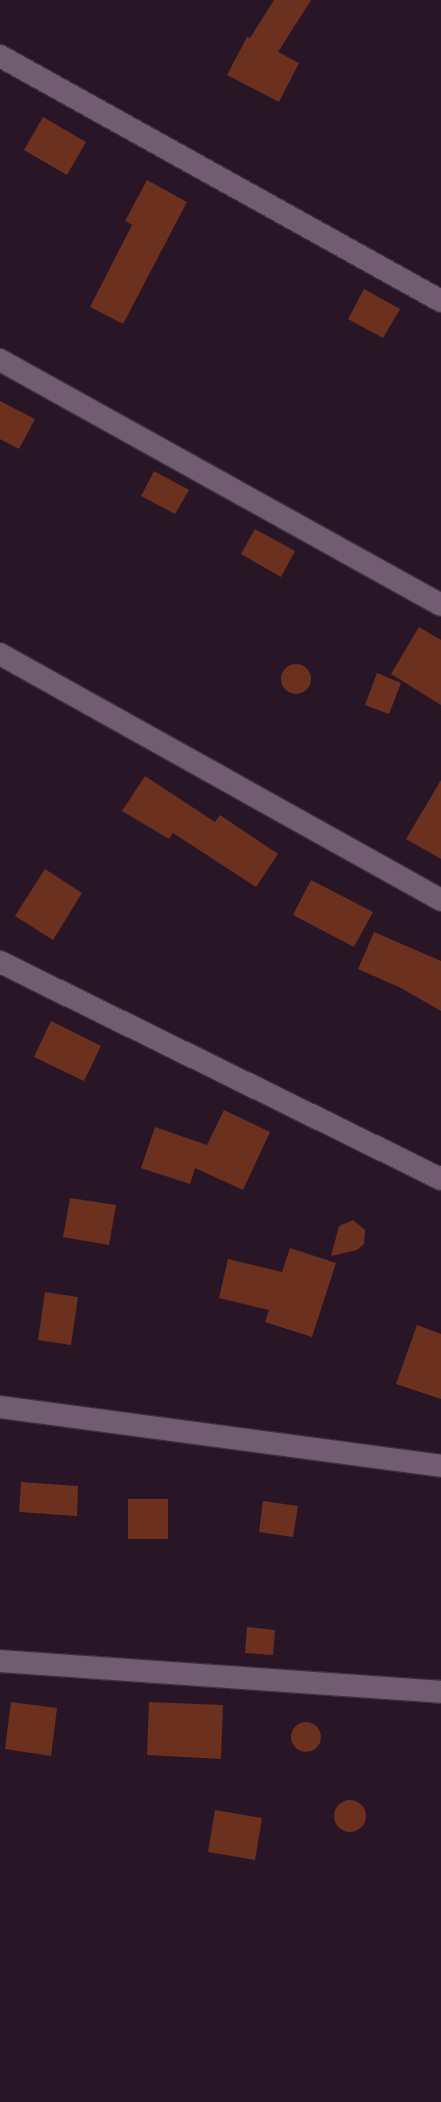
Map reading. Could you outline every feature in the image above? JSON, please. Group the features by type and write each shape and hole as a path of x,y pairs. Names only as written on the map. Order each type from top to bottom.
{"street":[{"path":"0,56 441,301"},
{"path":"0,360 441,605"},
{"path":"0,654 441,900"},
{"path":"0,962 441,1178"},
{"path":"0,1407 441,1466"},
{"path":"0,1661 441,1692"}],"building":[{"path":"274,0 311,0 278,52 299,63 279,102 227,75 247,37 250,38"},
{"path":"43,117 86,142 67,175 24,150"},
{"path":"147,180 187,202 123,324 90,307 132,225 125,221"},
{"path":"364,289 400,309 383,338 348,319"},
{"path":"0,401 35,419 19,449 0,439"},
{"path":"154,471 189,490 175,514 141,496"},
{"path":"255,529 295,551 281,577 241,554"},
{"path":"419,627 441,640 441,705 391,674"},
{"path":"296,664 307,668 311,679 307,690 296,694 285,690 281,679 285,668"},
{"path":"377,673 401,683 389,714 365,705"},
{"path":"145,776 215,822 220,815 278,854 256,887 173,833 169,839 122,811"},
{"path":"441,780 441,859 406,839"},
{"path":"45,869 82,893 53,940 15,916"},
{"path":"311,880 373,912 354,947 293,915"},
{"path":"374,932 441,961 441,1011 401,988 358,969"},
{"path":"51,1021 101,1046 84,1081 34,1057"},
{"path":"224,1110 270,1132 243,1190 195,1168 190,1184 141,1168 155,1127 207,1145"},
{"path":"70,1198 116,1205 109,1245 63,1237"},
{"path":"353,1220 365,1230 364,1244 357,1250 331,1256 339,1226"},
{"path":"290,1248 336,1263 312,1337 265,1322 269,1310 219,1298 228,1259 282,1272"},
{"path":"45,1292 78,1297 71,1345 38,1340"},
{"path":"417,1325 441,1334 441,1399 396,1384"},
{"path":"21,1482 78,1486 77,1516 19,1512"},
{"path":"128,1499 168,1499 168,1539 128,1539"},
{"path":"263,1501 298,1506 293,1537 259,1532"},
{"path":"247,1627 275,1630 273,1655 245,1653"},
{"path":"11,1702 57,1708 51,1756 5,1749"},
{"path":"149,1702 223,1705 221,1759 147,1755"},
{"path":"306,1722 312,1723 320,1731 320,1743 312,1751 306,1752 300,1751 292,1743 291,1737 292,1731 300,1723"},
{"path":"347,1800 353,1800 362,1804 366,1816 362,1828 353,1832 347,1832 338,1828 334,1819 334,1813 338,1804"},
{"path":"215,1810 262,1818 255,1860 208,1852"}]}
